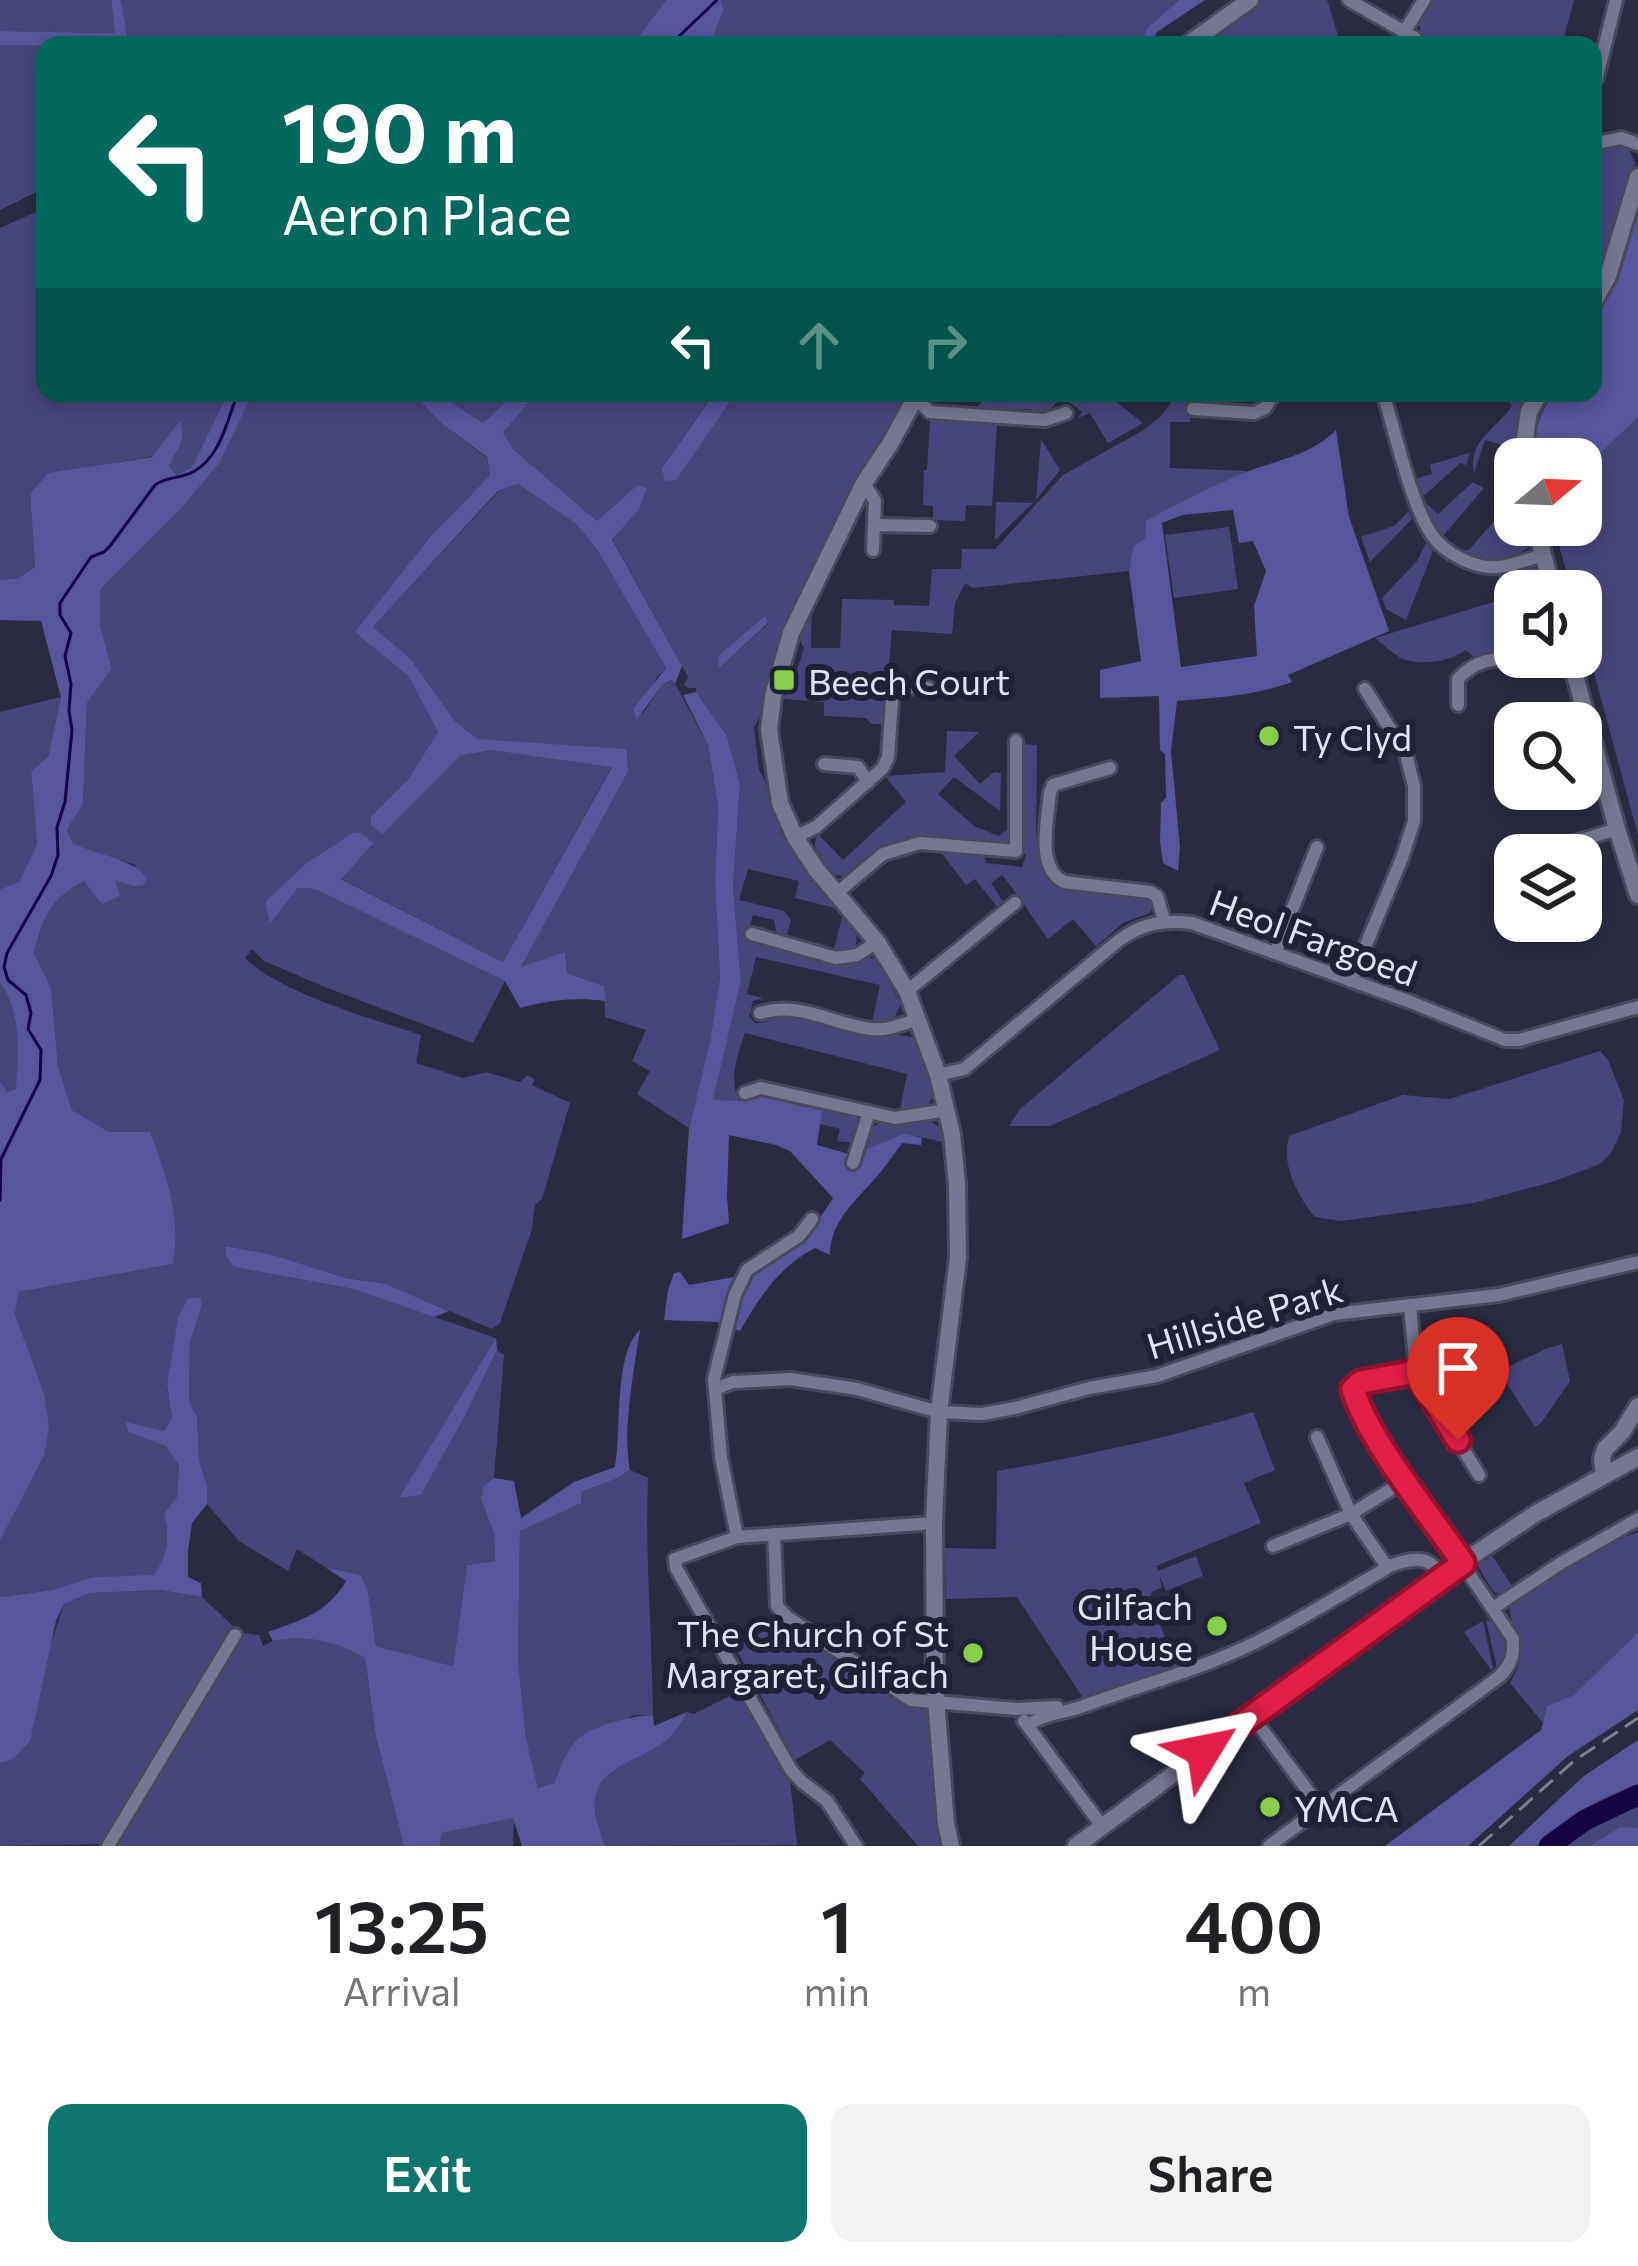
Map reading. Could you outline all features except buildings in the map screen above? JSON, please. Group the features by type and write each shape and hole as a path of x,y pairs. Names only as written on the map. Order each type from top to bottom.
{"street":[{"path":"1200,36 1250,0"},
{"path":"1346,3 1410,34 1424,0"},
{"path":"1602,57 1616,0"},
{"path":"1602,142 1621,138 1638,144"},
{"path":"1602,287 1638,177"},
{"path":"913,402 864,483 791,633 773,696 769,730 780,803 795,836 816,869 878,942 908,991 948,1110 957,1184 958,1258 939,1412 934,1522 937,1703 951,1846"},
{"path":"922,402 930,412 1045,420 1066,413"},
{"path":"1192,409 1254,413 1269,402"},
{"path":"1386,402 1420,512 1441,547 1493,568 1543,555"},
{"path":"1525,438 1534,402"},
{"path":"864,483 875,501 873,550"},
{"path":"874,525 930,526"},
{"path":"1541,546 1547,570"},
{"path":"1458,705 1458,679 1469,667 1494,659"},
{"path":"1576,678 1638,895"},
{"path":"795,836 816,827 883,768 888,758 893,687 928,688"},
{"path":"1351,981 1414,821 1414,786 1406,754 1365,689"},
{"path":"838,892 883,854 920,843 1016,850 1016,741"},
{"path":"824,764 858,767 868,782"},
{"path":"1110,768 1053,785 1049,868 1064,882 1150,892 1157,896 1164,920"},
{"path":"1601,834 1617,829"},
{"path":"1275,953 1317,847"},
{"path":"908,991 1015,904"},
{"name":"Heol Fargoed","path":"938,1075 964,1069 977,1060 1132,930 1164,920 1192,923 1505,1040 1638,1007"},
{"path":"752,934 836,958 857,955 878,942"},
{"path":"760,1013 782,1007 873,1029 918,1018"},
{"path":"745,1093 761,1088 896,1118 948,1110"},
{"path":"853,1163 869,1112"},
{"path":"736,1537 714,1379 735,1295 747,1270 799,1236 812,1219"},
{"name":"Hillside Park","path":"715,1389 734,1382 791,1379 857,1389 939,1412 982,1414 1157,1376 1334,1314 1499,1295 1638,1262"},
{"path":"1410,1305 1416,1372 1479,1474"},
{"path":"1269,1846 1510,1665 1513,1639 1357,1402 1353,1389 1361,1382 1416,1372"},
{"path":"1604,1474 1605,1449 1638,1406"},
{"path":"1076,1846 1442,1576 1535,1514 1637,1458 1623,1443 1622,1432"},
{"path":"1317,1437 1351,1514 1388,1567"},
{"path":"1273,1546 1351,1514 1406,1480"},
{"path":"1492,1608 1638,1520"},
{"path":"856,1846 827,1801 791,1769 675,1559 736,1537 934,1522"},
{"path":"775,1534 777,1606 911,1700 1017,1709 1065,1706"},
{"path":"1102,1826 1023,1720 1068,1712 1252,1646 1388,1567 1423,1560 1442,1576"},
{"path":"108,1846 235,1635"},
{"path":"1252,1717 1320,1807"}],"shaded area":[{"path":"0,0 111,0 115,33 0,31"},
{"path":"111,0 121,0 127,36 36,36 36,45 0,45 0,31 115,33"},
{"path":"121,0 666,0 639,36 127,36"},
{"path":"666,0 721,0 724,10 713,36 639,36"},
{"path":"721,0 1179,0 1144,36 713,36 724,10"},
{"path":"1179,0 1205,0 1155,36 1144,36"},
{"path":"1259,0 1327,0 1338,36 1209,36"},
{"path":"1431,0 1574,0 1564,36 1422,36 1418,22"},
{"path":"0,45 36,45 36,192 0,210"},
{"path":"1617,143 1630,151 1635,164 1602,276 1602,148"},
{"path":"1638,210 1638,835 1595,678 1602,678 1602,570 1566,570 1559,546 1602,546 1602,438 1536,438 1548,402 1602,402 1602,309 1619,278"},
{"path":"1638,210 1638,417 1602,451 1602,438 1534,438 1548,402 1602,402 1602,309 1619,278"},
{"path":"36,212 36,402 224,402 192,467 177,475 169,466 177,452 48,474 30,494 35,567 19,578 0,580 0,228"},
{"path":"224,402 249,402 219,463 100,590 100,625 112,669 87,703 83,804 67,829 73,843 123,861 147,878 143,885 134,886 115,880 120,896 102,904 84,881 72,888 50,910 34,953 51,987 58,1066 72,1110 109,1132 150,1132 174,1212 173,1264 19,1292 15,1314 44,1393 49,1427 44,1456 0,1541 0,1081 7,1092 16,1089 18,1048 12,1007 0,983 0,889 19,882 37,844 31,771 48,757 61,697 41,621 0,620 0,580 19,578 35,567 30,494 48,473 152,457 180,421 182,438 169,466 177,475 192,467"},
{"path":"248,402 421,402 487,458 490,475 430,537 356,632 408,676 438,732 408,779 371,816 383,834 460,756 491,750 612,766 503,962 340,878 374,844 265,902 270,921 298,888 315,889 505,981 473,1043 325,987 264,961 252,949 245,958 304,994 421,1035 416,1063 463,1078 486,1072 520,1082 528,1075 535,1080 532,1085 570,1103 500,1323 492,1329 386,1284 227,1246 234,1267 353,1289 496,1338 400,1497 421,1495 497,1350 504,1355 494,1478 483,1486 481,1499 494,1534 495,1561 467,1565 453,1666 376,1646 361,1575 325,1567 297,1549 288,1571 239,1541 207,1504 197,1416 189,1404 190,1342 200,1298 188,1298 167,1385 172,1418 164,1431 127,1423 128,1432 167,1446 179,1466 177,1497 164,1513 165,1553 154,1576 95,1577 52,1590 0,1597 0,1541 44,1456 44,1393 15,1314 19,1292 173,1264 109,1132 72,1110 58,1066 51,987 34,953 47,909 63,894 84,881 114,880 137,865 73,843 67,828 83,804 87,703 112,669 100,625 100,590 178,512 218,463"},
{"path":"421,402 451,402 483,423 505,402 529,402 503,432 513,449 597,521 637,485 647,488 638,511 612,539 682,666 675,684 672,680 663,684 637,719 633,709 666,668 598,551 576,524 518,484 498,491 373,627 410,658 455,721 477,739 627,749 628,772 521,967 565,952 567,973 604,986 606,1001 562,1000 520,1008 505,981 315,889 298,888 270,923 265,902 307,863 353,833 361,833 374,843 341,879 503,962 612,767 491,750 460,756 383,834 371,825 371,816 408,779 438,732 408,676 355,632 430,537 490,475 487,457"},
{"path":"451,402 505,402 483,423"},
{"path":"529,402 707,402 662,468 675,480 730,402 905,402 859,476 813,565 772,663 763,711 754,727 759,770 781,834 839,909 795,898 799,881 748,869 739,900 784,911 791,920 786,939 776,931 774,920 753,915 747,936 876,959 901,1004 893,1020 872,1023 880,985 756,957 747,994 763,998 753,1001 749,1017 756,1023 766,1022 778,1013 916,1038 934,1093 927,1108 900,1110 907,1074 745,1033 734,1077 740,1103 712,1099 741,981 733,887 740,784 727,736 696,688 684,685 688,677 612,538 638,511 637,485 597,521 513,449 502,431","holes":["764,617 768,624 720,667 718,656"]},
{"path":"708,402 730,402 676,480 665,481 662,468"},
{"path":"981,402 1058,402 1037,415 1030,409 976,409"},
{"path":"1069,402 1116,402 1143,423 1108,443 1090,413 1078,418 1082,412"},
{"path":"1172,402 1191,402 1190,422 1170,422 1170,468 1247,471 1146,521 1145,538 1133,546 1129,571 973,588 965,583 955,603 952,634 892,630 884,724 824,716 824,702 782,699 791,689 804,648 799,630 812,600 811,648 840,648 842,599 929,606 932,569 961,569 962,549 995,549 1063,475 1159,418"},
{"path":"1510,402 1529,402 1518,438 1485,440 1474,473 1479,444 1512,406"},
{"path":"936,416 997,423 992,506 966,505 965,521 933,520 933,506 923,505 930,420"},
{"path":"1336,430 1349,517 1389,631 1288,675 1292,682 1278,687 1177,701 1171,751 1178,871 1163,863 1160,841 1161,803 1166,798 1159,696 1100,698 1100,670 1141,661 1129,571 1133,546 1145,538 1146,521 1229,479 1326,439","holes":["1233,510 1239,543 1253,541 1266,571 1254,606 1257,656 1181,667 1162,523 1182,515"]},
{"path":"1041,439 1060,470 1036,500"},
{"path":"1469,453 1467,465 1460,463 1421,495 1416,479 1432,474 1430,465"},
{"path":"1473,482 1484,488 1442,537 1423,500 1438,514"},
{"path":"518,484 576,524 598,551 666,668 656,678 641,716 663,684 673,680 708,745 718,806 715,884 720,977 689,1128 637,1094 650,1071 632,1061 646,1030 605,1017 604,986 567,973 565,952 520,969 628,772 627,749 477,740 455,721 410,658 373,627 499,491"},
{"path":"996,502 1033,503 995,540"},
{"path":"1409,511 1412,519 1370,562 1361,537 1394,526"},
{"path":"1494,521 1494,546 1529,546 1506,558 1488,559 1460,553 1470,549"},
{"path":"1229,527 1238,589 1174,598 1165,535"},
{"path":"1426,543 1433,551 1406,620 1386,609 1382,598 1417,561"},
{"path":"1494,602 1494,656 1474,657 1466,650 1443,660 1415,662 1399,657 1375,638"},
{"path":"765,616 768,623 719,668 718,656"},
{"path":"696,692 727,736 740,784 733,887 741,981 713,1099 742,1101 769,1092 823,1105 817,1145 849,1154 905,1133 922,1138 921,1145 902,1143 847,1211 835,1231 830,1255 815,1248 791,1264 763,1294 740,1331 717,1322 664,1320 674,1273 680,1272 689,1285 734,1277 744,1287 751,1271 812,1230 833,1198 790,1151 729,1135 729,1223 682,1239 689,1128 720,977 715,884 718,806 708,745 683,695"},
{"path":"61,697 48,757 31,771 37,844 19,882 0,889 0,712"},
{"path":"947,731 979,732 954,756 980,784 994,772 1001,773 1000,811 954,777 938,794 974,826 999,836 1013,825 1013,843 906,838 879,849 844,876 832,874 816,850 818,834 843,860 906,802 885,776 945,772"},
{"path":"1023,744 1037,745 1036,836 1044,843 1046,874 1060,883 1149,894 1154,905 1150,913 1123,923 1096,946 1073,919 1048,939 1002,875 991,883 1004,903 998,908 975,879 966,885 937,847 983,853 986,863 1022,867 1026,855 1022,849"},
{"path":"843,913 857,932 855,949 834,950"},
{"path":"1184,975 1220,1050 1050,1126 1009,1126 1020,1109"},
{"path":"0,983 12,1007 17,1034 17,1089 7,1092 0,1081"},
{"path":"1600,1051 1624,1100 1621,1132 1600,1164 1473,1203 1341,1221 1315,1217 1292,1179 1289,1136 1403,1095 1450,1099"},
{"path":"823,1105 858,1118 855,1143 837,1141 840,1129 820,1124"},
{"path":"885,1119 911,1124 930,1121 944,1130 946,1143 905,1133 865,1150 872,1128"},
{"path":"226,1246 386,1284 449,1311 434,1317 353,1289 234,1267"},
{"path":"188,1298 201,1298 190,1342 189,1403 197,1416 207,1504 192,1523 188,1577 201,1583 202,1597 160,1590 90,1593 64,1604 56,1621 30,1741 13,1759 0,1763 0,1597 52,1590 94,1577 154,1575 165,1553 164,1513 177,1497 179,1466 166,1446 128,1432 126,1422 164,1431 172,1418 167,1385 178,1318"},
{"path":"640,1330 628,1419 630,1470 581,1492 581,1503 520,1531 518,1660 526,1738 538,1788 554,1783 570,1748 593,1730 645,1715 653,1715 654,1726 687,1712 667,1740 618,1768 598,1789 595,1805 605,1846 522,1846 513,1818 441,1833 440,1846 404,1846 376,1738 365,1658 320,1640 273,1641 268,1632 313,1614 339,1592 346,1581 325,1567 361,1575 376,1646 453,1666 467,1565 495,1561 494,1534 481,1499 483,1486 494,1478 514,1481 521,1518 574,1482 615,1467 622,1375 631,1342"},
{"path":"496,1338 497,1350 421,1495 399,1498"},
{"path":"1562,1344 1570,1381 1535,1427 1499,1371"},
{"path":"1253,1412 1275,1470 1244,1483 1261,1523 1156,1566 1158,1571 1196,1556 1203,1576 1166,1591 1159,1574 1162,1587 1149,1599 1178,1668 1085,1701 1017,1597 946,1599 945,1548 996,1549 997,1471 1126,1446"},
{"path":"630,1470 648,1478 653,1715 633,1715 562,1763 554,1783 538,1788 526,1738 518,1660 520,1531 581,1492"},
{"path":"1638,1532 1638,1632 1574,1695 1548,1706 1543,1723 1510,1683 1521,1650 1509,1606 1570,1563"},
{"path":"1491,1554 1514,1589 1503,1596 1493,1591 1479,1568"},
{"path":"160,1590 202,1597 235,1628 104,1844 0,1846 0,1763 13,1759 64,1604 90,1593"},
{"path":"1486,1620 1494,1622 1506,1647 1498,1672"},
{"path":"1483,1621 1493,1668 1491,1670 1464,1632"},
{"path":"779,1623 907,1705 926,1709 935,1719 945,1846 918,1846 860,1779 865,1773 830,1740 795,1760 735,1647"},
{"path":"1638,1632 1638,1710 1568,1756 1468,1846 1385,1846 1541,1730 1547,1706 1574,1695"},
{"path":"243,1633 259,1635 263,1646 288,1638 315,1638 365,1658 376,1739 404,1846 113,1846"},
{"path":"738,1692 790,1780 797,1845 605,1846 595,1805 603,1781 662,1744 687,1712 694,1714"},
{"path":"1638,1740 1638,1846 1509,1846 1584,1776"},
{"path":"1638,1740 1638,1788 1599,1801 1544,1846 1509,1846 1584,1776"},
{"path":"514,1817 513,1846 440,1846 440,1833"},
{"path":"1621,1827 1638,1828 1638,1846 1590,1846"}],"waterway":[{"path":"679,36 717,0"},
{"path":"0,1200 1,1159 40,1080 41,1050 28,1029 31,1013 26,995 8,980 4,967 58,855 57,827 65,802 72,730 65,656 71,633 60,615 60,603 91,557 110,546 155,485 193,472 210,457 235,402"},
{"path":"1549,1846 1585,1820 1638,1795"}],"railway":[{"path":"1479,1846 1574,1761 1638,1718"}],"place":[{"name":"Beech Court","path":"784,680"},
{"name":"Ty Clyd","path":"1269,736"},
{"name":"Gilfach House","path":"1217,1626"},
{"name":"The Church of St Margaret, Gilfach","path":"973,1653"},
{"name":"YMCA","path":"1270,1807"}],"route":[{"path":"1204,1751 1463,1563 1385,1450 1353,1389 1361,1382 1416,1372 1458,1440"}]}
